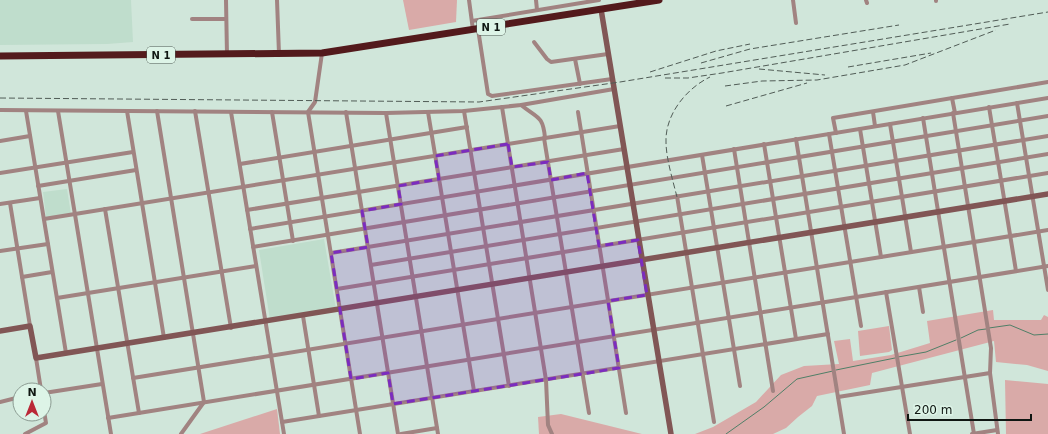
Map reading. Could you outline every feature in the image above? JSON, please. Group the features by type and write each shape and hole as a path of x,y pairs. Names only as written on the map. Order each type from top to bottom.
{"highway":[{"name":"N 1","path":"0,56 279,55 322,53 476,30 659,0"}],"street":[{"path":"226,0 227,55"},
{"path":"278,0 279,55"},
{"path":"469,0 472,21 476,30 488,94 492,96 612,79"},
{"path":"536,0 537,10"},
{"path":"472,21 599,0"},
{"path":"793,0 796,23"},
{"path":"601,9 671,434"},
{"path":"192,19 226,19"},
{"path":"534,42 550,61 608,54"},
{"path":"322,53 315,102 308,112 360,434"},
{"path":"575,59 580,84"},
{"path":"836,133 833,118 1048,82"},
{"path":"0,110 386,113 464,112 521,105 614,88"},
{"path":"923,118 973,434 998,432 990,373 991,348 952,98"},
{"path":"250,229 1048,98"},
{"path":"1018,103 1038,232 1046,267 1048,290"},
{"path":"521,105 538,116 542,121 550,180 589,413"},
{"path":"502,107 546,380 548,425 552,434"},
{"path":"989,107 1016,271"},
{"path":"26,110 66,354"},
{"path":"58,110 111,434"},
{"path":"126,111 164,338"},
{"path":"157,111 204,402 181,434"},
{"path":"195,111 231,328"},
{"path":"231,112 284,434"},
{"path":"272,112 293,241"},
{"path":"346,112 398,434"},
{"path":"428,112 474,392"},
{"path":"464,112 509,386"},
{"path":"578,112 626,413"},
{"path":"873,112 875,126"},
{"path":"386,113 438,434"},
{"path":"253,247 1048,116"},
{"path":"890,124 912,252"},
{"path":"44,219 620,126"},
{"path":"240,164 467,127"},
{"path":"860,129 880,257"},
{"path":"829,134 861,326"},
{"path":"0,141 30,136"},
{"path":"331,253 1048,136"},
{"path":"796,139 844,434"},
{"path":"764,144 796,340"},
{"path":"247,210 624,149"},
{"path":"734,149 773,391"},
{"path":"0,173 133,152"},
{"path":"702,154 740,386"},
{"path":"371,265 1048,154"},
{"path":"38,186 136,170"},
{"path":"337,289 1048,173"},
{"path":"36,358 194,334 1048,194"},
{"path":"677,196 714,422"},
{"path":"0,204 40,198"},
{"path":"10,203 40,382"},
{"path":"105,209 139,413"},
{"path":"133,378 1048,230"},
{"path":"0,251 48,244"},
{"path":"57,298 256,266"},
{"path":"108,418 1046,267"},
{"path":"22,277 52,272"},
{"path":"919,287 923,312"},
{"path":"886,292 910,434"},
{"path":"303,316 320,416"},
{"path":"0,331 30,326"},
{"path":"282,422 828,334"},
{"path":"838,397 990,373"},
{"path":"52,392 102,384"},
{"path":"0,402 12,399"},
{"path":"25,434 46,422"},
{"path":"401,434 437,428"}],"highlighted area":[{"path":"508,144 512,167 548,162 551,180 587,173 599,246 638,240 642,261 647,295 608,301 619,368 393,404 388,373 351,379 331,253 368,247 362,211 401,204 398,186 439,179 435,156"}],"shaded area":[{"path":"0,0 131,0 133,42 107,44 0,45"},
{"path":"403,0 457,0 456,22 409,30"},
{"path":"67,189 71,214 46,217 43,192"},
{"path":"324,239 336,309 270,320 259,250"},
{"path":"993,310 994,320 1041,320 1044,315 1048,317 1048,371 1027,365 996,362 994,341 872,373 870,385 817,396 812,406 786,428 773,434 695,434 713,427 756,402 781,375 804,366 839,364 834,341 850,339 853,361 891,355 930,343 927,321"},
{"path":"889,326 892,350 889,352 860,356 858,331"},
{"path":"1005,380 1048,384 1048,434 1006,434"},
{"path":"277,409 280,434 200,434"},
{"path":"561,414 642,434 539,434 538,417"}],"waterway":[{"path":"989,328 1010,325 1034,335 1048,334"},
{"path":"961,338 978,330 986,329"},
{"path":"898,357 926,352 956,340"},
{"path":"836,370 895,358"},
{"path":"726,434 764,407 797,379 833,371"}],"railway":[{"path":"0,98 479,102 620,82 1048,12"},
{"path":"665,78 688,78 722,73 1010,24"},
{"path":"701,63 750,49 899,25"},
{"path":"725,86 762,81 817,80 905,65 996,30"},
{"path":"650,72 716,51 750,44"},
{"path":"848,67 931,53"},
{"path":"759,69 825,75"},
{"path":"677,197 666,148 669,122 673,112 686,95 693,88 710,77"},
{"path":"726,106 807,83"}]}
